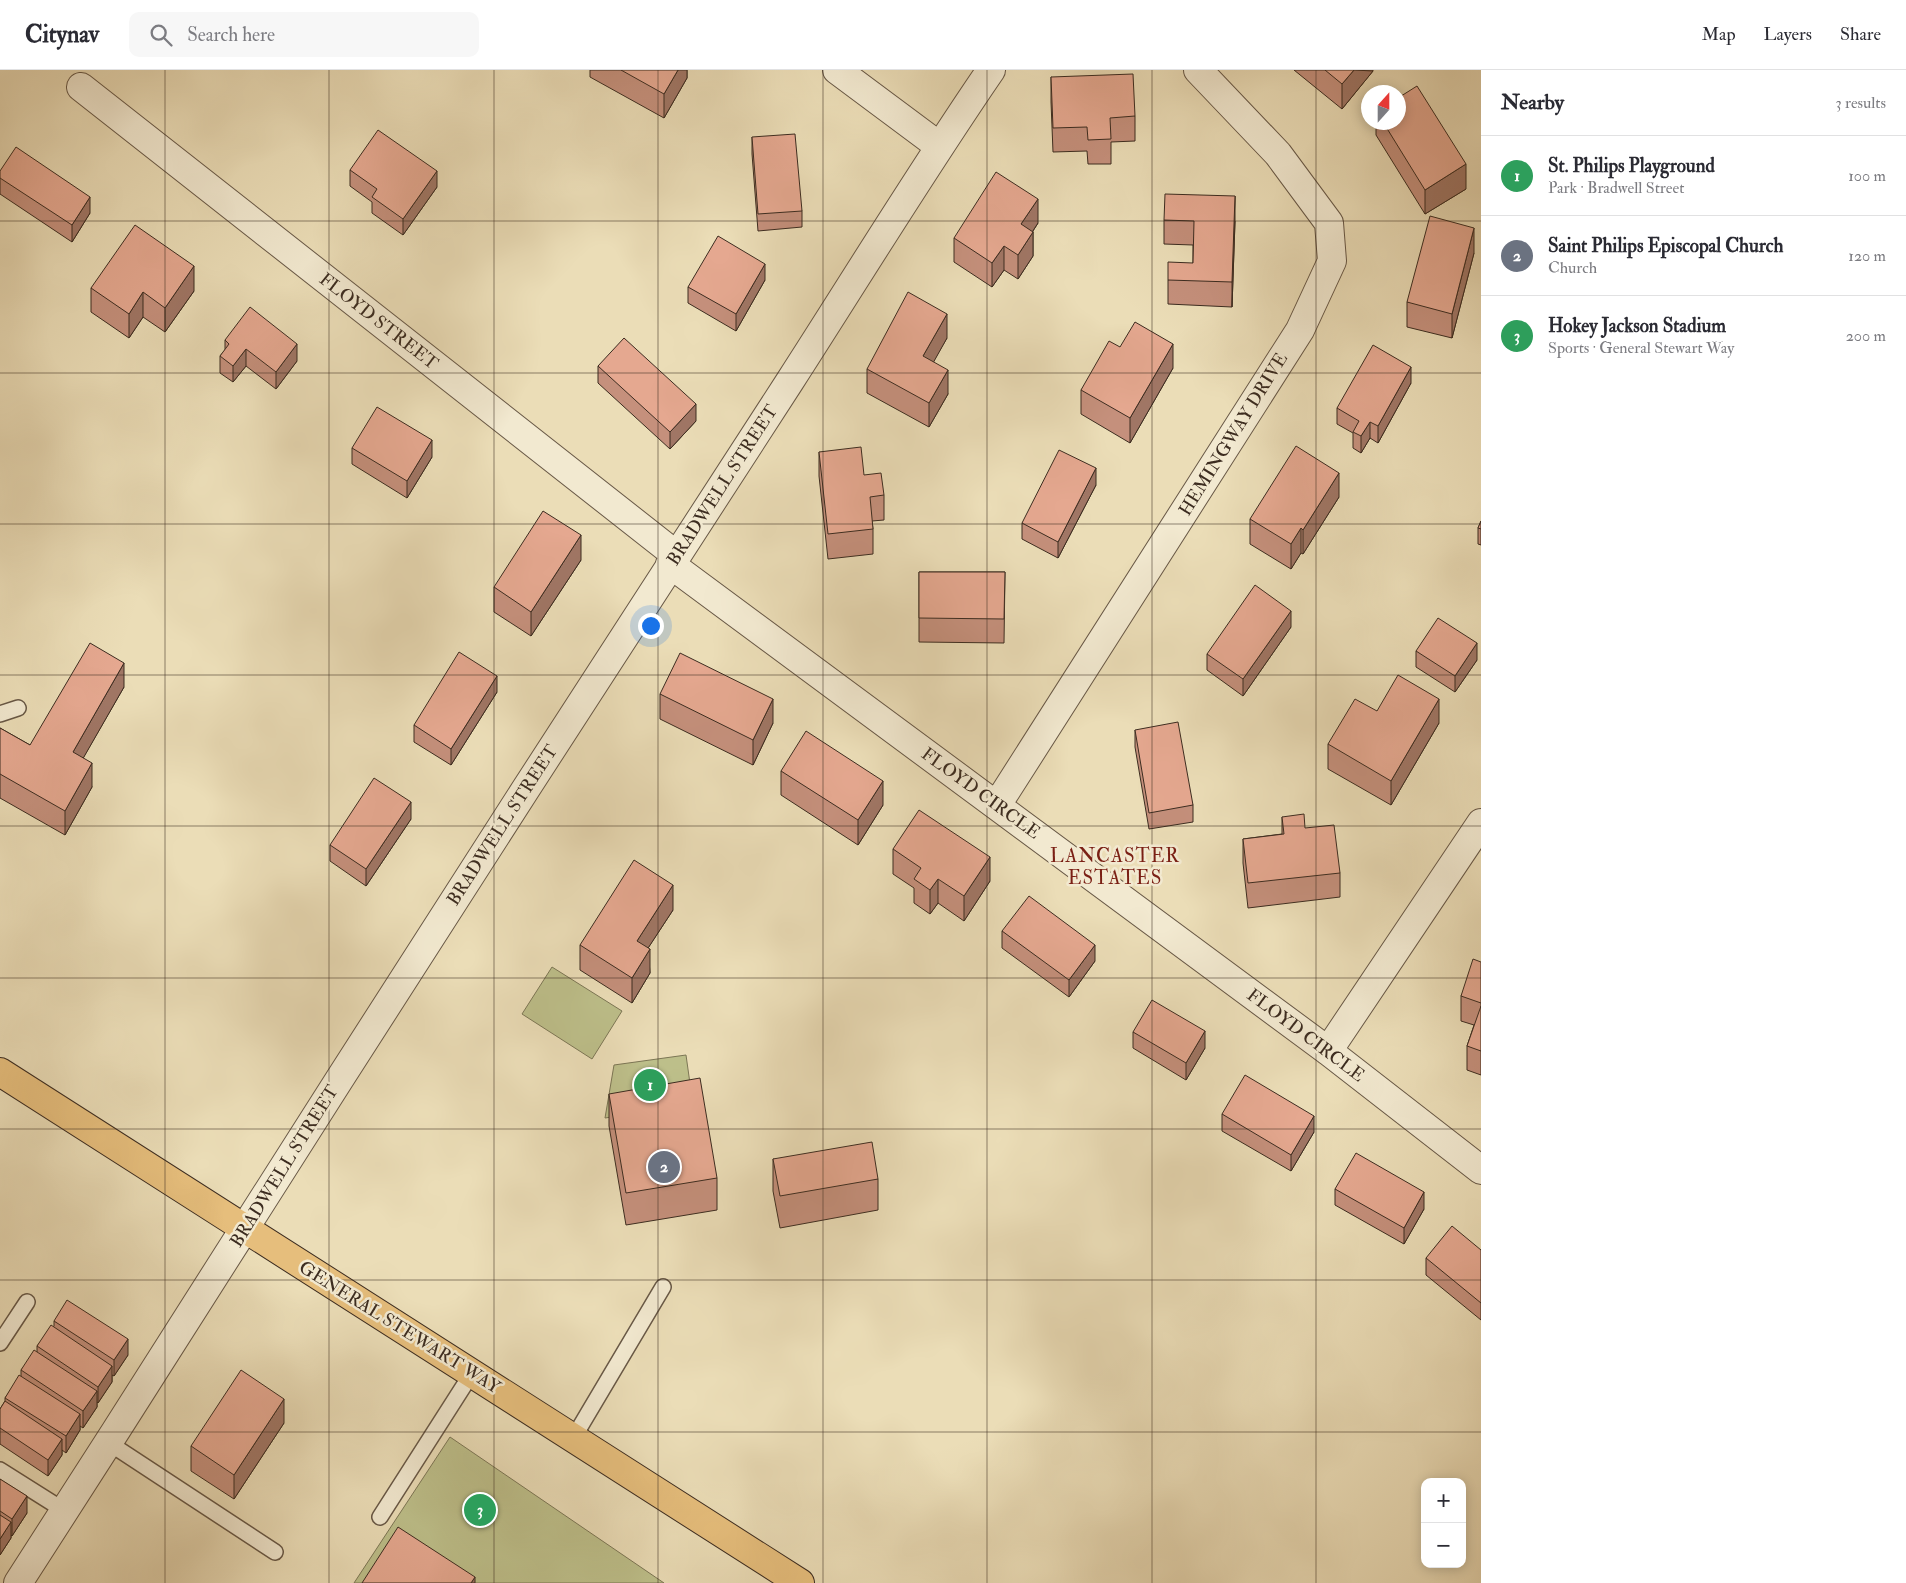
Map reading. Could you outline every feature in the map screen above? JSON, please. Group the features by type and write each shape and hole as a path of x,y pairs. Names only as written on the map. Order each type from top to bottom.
{"main road":[{"name":"GENERAL STEWART WAY","path":"0,1072 800,1583"}],"street":[{"path":"836,70 939,146"},
{"name":"BRADWELL STREET","path":"18,1583 673,559 791,379 939,146 991,70"},
{"name":"HEMINGWAY DRIVE","path":"997,805 1300,330 1332,261 1329,223 1278,154 1198,70"},
{"name":"FLOYD STREET","path":"81,87 673,559"},
{"name":"FLOYD CIRCLE","path":"673,559 997,805 1328,1051 1481,1170"},
{"path":"1328,1051 1481,823"}],"lane":[{"path":"0,714 18,708"},
{"path":"574,1437 663,1287"},
{"path":"0,1343 27,1302"},
{"path":"380,1517 472,1373"},
{"path":"109,1443 275,1552"},
{"path":"0,1470 64,1511"}],"green space":[{"path":"552,967 622,1011 592,1059 522,1014"},
{"path":"686,1055 693,1105 605,1118 614,1065"},
{"path":"450,1437 664,1583 354,1583"}],"building":[{"path":"621,70 678,70 664,94"},
{"path":"1325,70 1354,70 1342,84"},
{"path":"1133,74 1135,116 1110,118 1111,139 1088,140 1087,127 1053,128 1051,77"},
{"path":"1417,86 1466,164 1425,190 1388,130 1406,130 1406,93"},
{"path":"378,130 437,171 403,219 372,197 377,189 350,170"},
{"path":"795,134 802,211 758,214 752,137"},
{"path":"16,147 90,197 72,225 0,178 0,171"},
{"path":"996,172 1038,199 1021,224 1033,232 1018,255 1004,246 992,263 954,238"},
{"path":"1165,194 1235,196 1232,282 1168,280 1168,262 1193,263 1194,221 1164,220"},
{"path":"1430,216 1474,228 1452,314 1407,302"},
{"path":"135,225 194,266 165,308 143,292 129,314 91,288"},
{"path":"718,236 765,264 736,314 688,287"},
{"path":"908,292 947,314 923,356 948,370 929,403 867,369"},
{"path":"250,307 297,344 276,372 246,349 233,366 220,356 229,344 225,340"},
{"path":"1135,322 1173,344 1130,418 1081,390 1109,341 1120,347"},
{"path":"624,338 696,404 670,432 598,366"},
{"path":"1373,345 1411,367 1378,426 1370,422 1361,436 1353,432 1359,421 1337,408"},
{"path":"377,407 432,440 407,481 352,448"},
{"path":"1296,446 1339,473 1303,530 1301,528 1291,544 1250,519"},
{"path":"861,447 864,475 881,473 884,495 870,497 873,529 828,534 819,452"},
{"path":"1059,450 1096,468 1058,542 1022,523"},
{"path":"543,511 581,535 531,612 494,587"},
{"path":"919,572 1005,572 1004,619 919,618"},
{"path":"1255,585 1291,611 1243,679 1207,654"},
{"path":"1438,618 1477,643 1455,676 1416,651"},
{"path":"90,643 124,663 73,752 92,763 65,811 0,774 0,728 30,745"},
{"path":"459,652 497,676 451,749 414,725"},
{"path":"680,653 773,699 753,740 660,694"},
{"path":"1398,675 1439,699 1391,781 1328,744 1355,699 1377,711"},
{"path":"1178,722 1193,805 1149,813 1135,730"},
{"path":"806,731 883,781 858,820 781,771"},
{"path":"374,778 411,802 366,869 330,845"},
{"path":"919,810 990,857 964,896 938,879 930,890 914,879 921,868 893,849"},
{"path":"1304,814 1305,828 1334,825 1340,873 1248,883 1243,839 1284,834 1282,817"},
{"path":"634,860 673,885 637,941 650,949 632,978 580,945"},
{"path":"1029,896 1095,945 1069,980 1002,931"},
{"path":"1473,959 1481,962 1481,1003 1461,996"},
{"path":"1152,1000 1205,1031 1186,1063 1133,1032"},
{"path":"1481,1006 1481,1051 1467,1046"},
{"path":"1245,1075 1314,1116 1291,1155 1222,1114"},
{"path":"700,1078 717,1178 626,1193 609,1094"},
{"path":"872,1142 878,1179 780,1196 773,1159"},
{"path":"1356,1153 1424,1192 1404,1228 1335,1189"},
{"path":"1452,1226 1481,1250 1481,1303 1426,1258"},
{"path":"67,1300 128,1339 114,1360 54,1321"},
{"path":"51,1325 112,1366 98,1387 37,1346"},
{"path":"34,1350 97,1391 83,1411 21,1370"},
{"path":"241,1370 284,1399 234,1475 191,1446"},
{"path":"19,1375 80,1414 66,1436 5,1398"},
{"path":"5,1401 62,1439 48,1460 0,1428 0,1409"},
{"path":"0,1479 27,1496 12,1519 0,1511"},
{"path":"0,1515 11,1522 0,1539"},
{"path":"398,1527 475,1577 471,1583 362,1583"}],"place":[{"name":"St. Philips Playground","path":"650,1085"},
{"name":"Saint Philips Episcopal Church","path":"664,1167"},
{"name":"Hokey Jackson Stadium","path":"480,1510"}],"district":[{"name":"LANCASTER ESTATES","path":"1115,866"}]}
